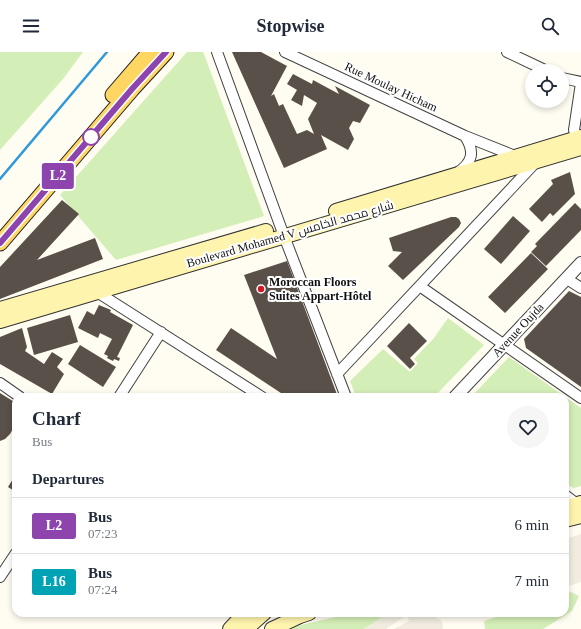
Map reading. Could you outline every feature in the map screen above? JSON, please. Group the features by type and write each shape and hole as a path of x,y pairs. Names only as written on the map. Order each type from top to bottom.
{"main road":[{"path":"0,229 150,52"},
{"path":"0,243 132,89 166,52"},
{"name":"Boulevard Mohamed V شارع محمد الخامس","path":"0,309 536,162 580,141"},
{"name":"Boulevard Mohamed V شارع محمد الخامس","path":"0,321 97,292 515,156 580,141"},
{"path":"569,516 576,508"},
{"path":"230,629 241,617"},
{"path":"246,629 260,617"},
{"path":"272,629 298,617"}],"street":[{"path":"217,52 282,232 344,393"},
{"name":"Rue Moulay Hicham","path":"285,52 465,136 515,156"},
{"path":"507,52 532,64"},
{"path":"569,80 581,83 574,130 580,141"},
{"path":"451,176 461,170 471,157 470,145 465,136"},
{"path":"337,374 536,162"},
{"name":"Avenue Oujda","path":"459,393 581,264"},
{"path":"567,279 581,288"},
{"path":"420,286 581,398"},
{"path":"97,292 256,393"},
{"path":"123,393 161,332"},
{"path":"0,383 14,393"},
{"path":"569,500 576,508"},
{"path":"0,578 12,560"}],"green space":[{"path":"0,52 83,52 63,79 0,150"},
{"path":"187,52 203,52 204,54 264,216 116,260 60,195"},
{"path":"448,318 484,345 438,393 354,393 350,381 383,349 410,372 418,363 414,359 434,338"},
{"path":"509,357 560,393 475,393"},
{"path":"569,400 581,408 581,486 574,488 569,486"},
{"path":"571,592 579,596 572,611 569,613 569,593"},
{"path":"336,617 383,617 364,629 291,629 297,626"},
{"path":"496,617 562,617 543,629 485,629 484,621"}],"shaded area":[{"path":"581,534 581,582 569,586 569,538"},
{"path":"383,617 404,617 386,629 364,629"},
{"path":"408,617 435,617 442,621 443,629 394,629 409,621"}],"building":[{"path":"232,52 261,52 287,66 271,96 274,94 279,106 283,104 297,134 307,130 314,134 308,119 317,103 304,95 302,106 291,100 297,90 287,84 293,74 312,84 313,80 339,94 335,86 370,105 360,123 353,121 349,128 354,139 348,150 321,135 327,149 284,168"},
{"path":"570,172 575,194 553,216 550,213 542,222 529,209 553,184 551,180"},
{"path":"62,200 79,214 37,260 95,238 103,259 0,299 0,267"},
{"path":"575,203 581,209 581,230 546,266 531,252 537,246 535,244"},
{"path":"513,216 530,231 501,264 484,249"},
{"path":"451,217 456,217 459,219 461,223 459,227 403,280 388,266 402,252 393,251 389,238"},
{"path":"531,253 548,269 505,313 488,297"},
{"path":"287,261 336,393 281,393 216,350 231,328 277,359 244,275"},
{"path":"569,291 581,297 581,387 526,348 524,339"},
{"path":"99,305 111,310 110,312 133,325 117,357 120,358 119,361 114,359 113,361 107,358 108,356 104,354 112,339 100,333 98,338 78,328 87,311 94,315"},
{"path":"70,315 78,342 34,355 27,328"},
{"path":"409,323 427,341 410,358 415,364 410,369 387,346"},
{"path":"22,328 27,347 25,351 44,364 52,352 63,359 57,367 64,374 53,393 0,364 0,337"},
{"path":"80,345 116,367 103,387 68,364"},
{"path":"0,393 12,400 12,431 5,439 0,441"},
{"path":"12,480 12,490 8,487"}],"waterway":[{"path":"0,179 107,52"}],"bus line":[{"name":"L2","path":"0,243 132,89 166,52"}],"place":[{"name":"Moroccan Floors Suites Appart-Hôtel","path":"261,289"}]}
